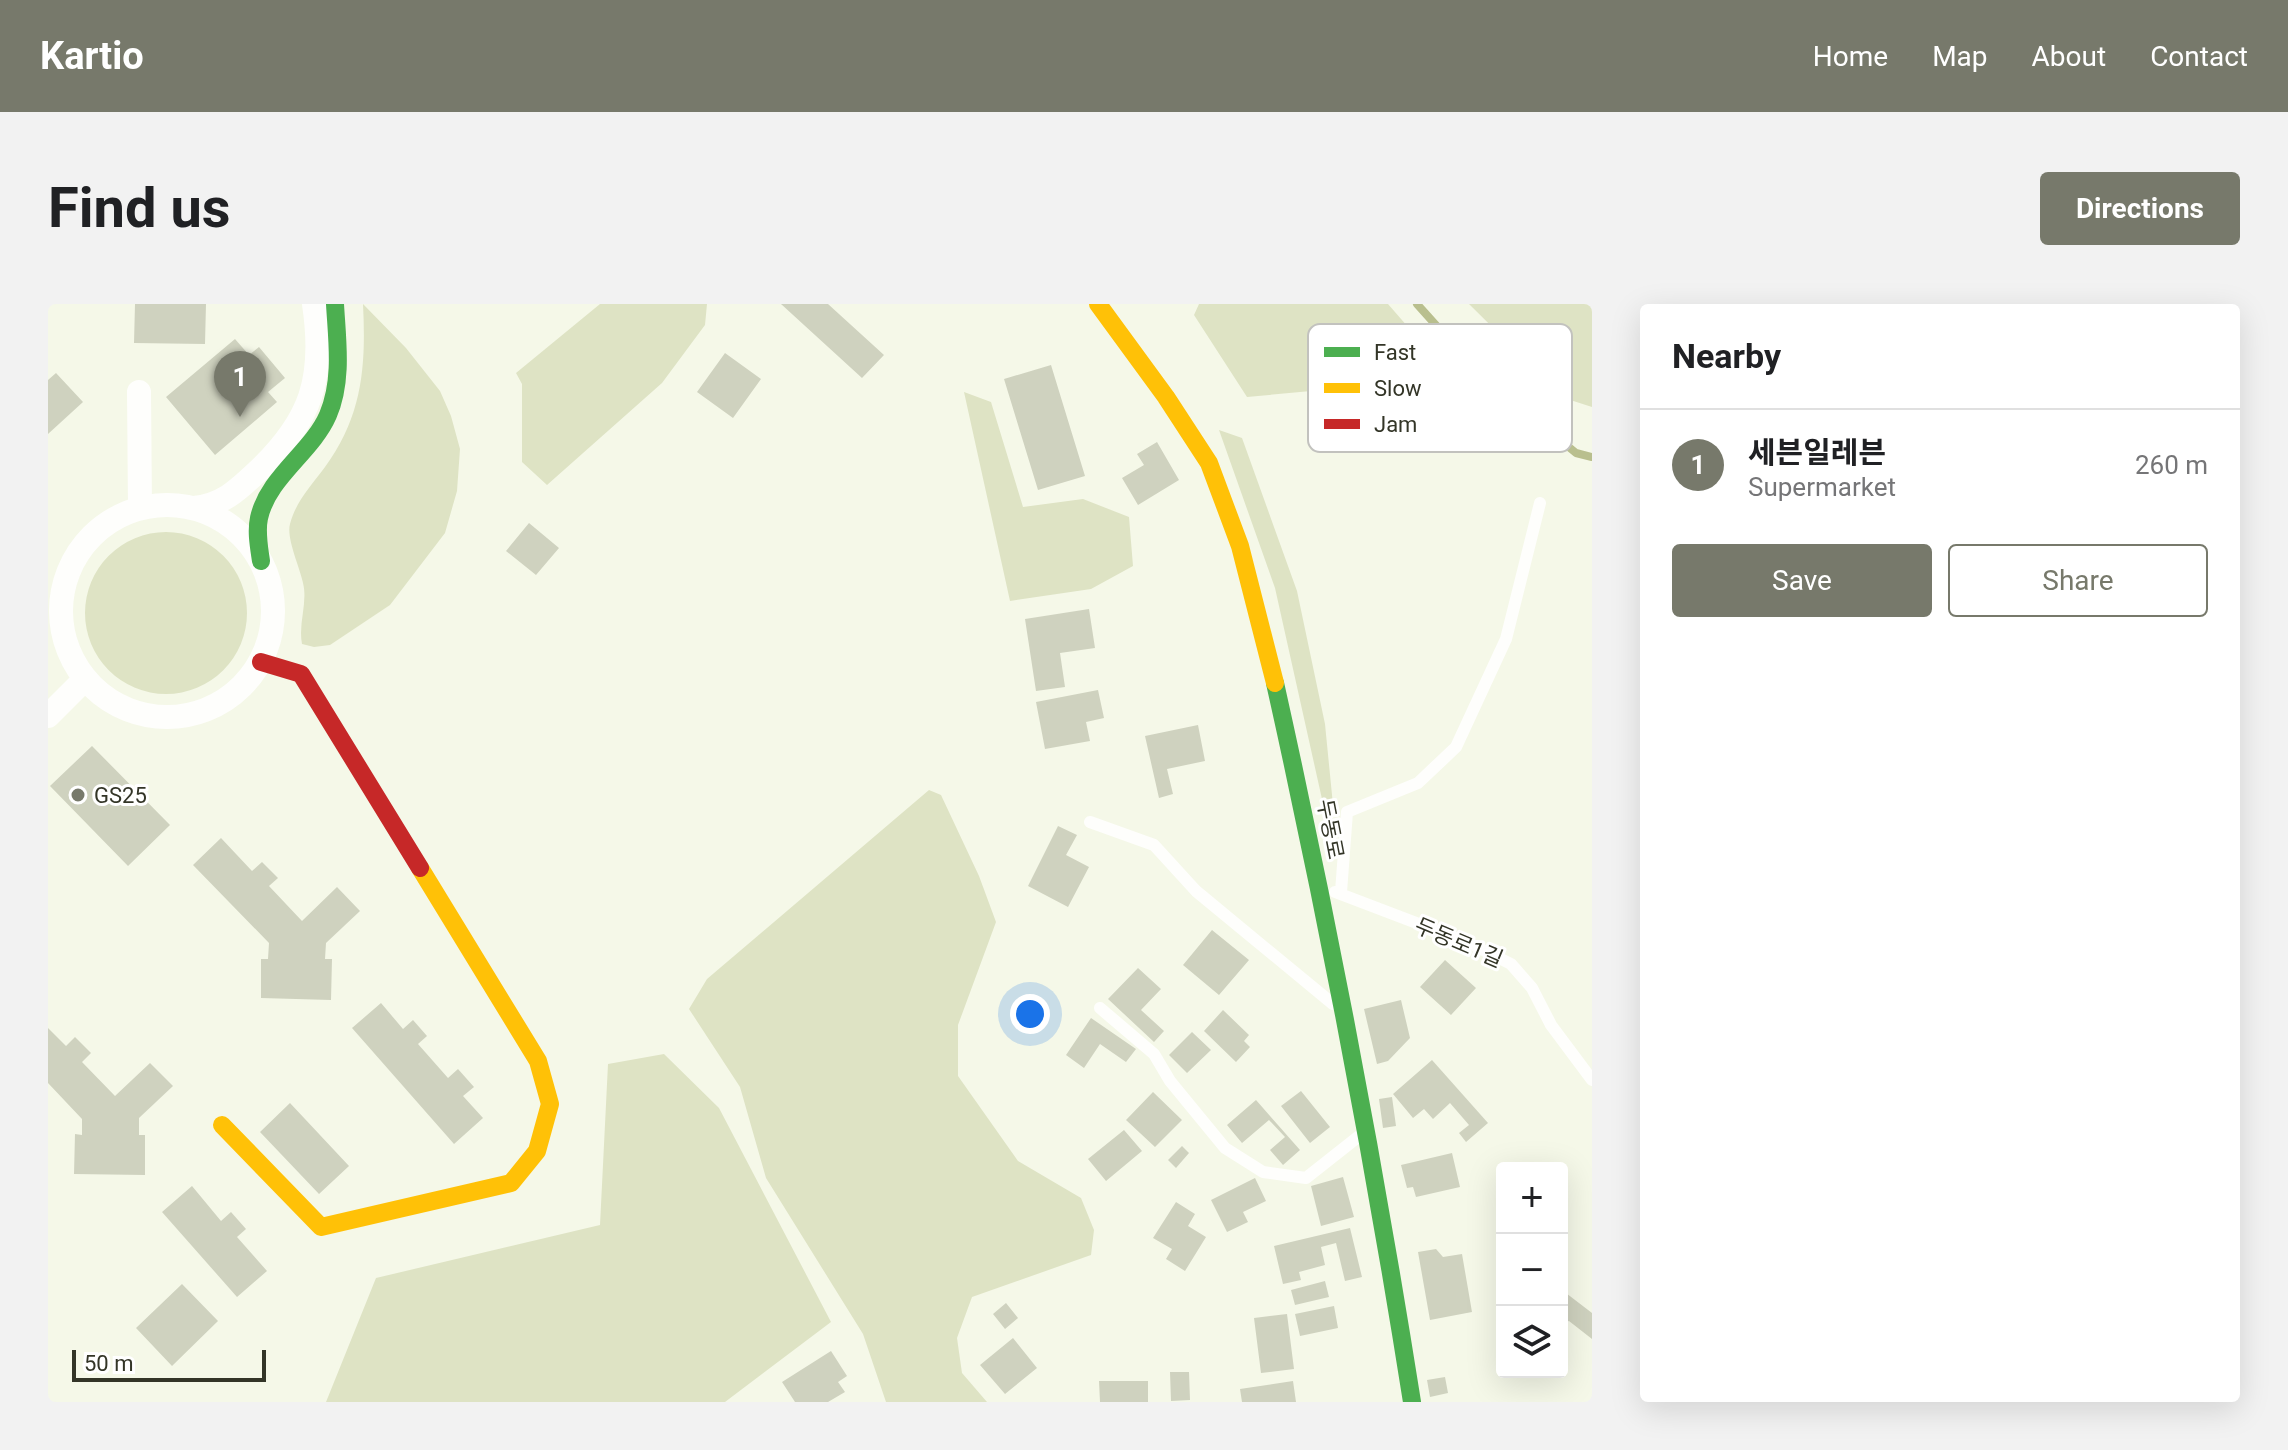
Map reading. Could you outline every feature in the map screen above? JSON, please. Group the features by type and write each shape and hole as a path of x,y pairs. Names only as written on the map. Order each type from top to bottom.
{"street":[{"path":"314,304 319,334 315,383 306,412 293,434 244,485 214,506 140,508 107,523 82,547 65,579 60,614 67,648 85,679 111,702 143,714 178,717 211,708 240,689 261,662 272,629 272,594 261,561 258,526 261,511 329,414 337,380 335,304"},
{"name":"두동로","path":"1098,304 1166,397 1209,463 1240,546 1264,635 1318,891 1382,1214 1412,1402"},
{"path":"139,392 140,508"},
{"path":"194,508 221,520 244,538 261,561"},
{"path":"222,1125 321,1227 511,1183 537,1151 550,1104 538,1061 301,674 261,662"},
{"path":"48,716 85,679"}],"lane":[{"path":"1341,892 1347,812 1418,783 1456,747 1506,639 1540,503"},
{"path":"1090,822 1154,845 1196,891 1342,1011"},
{"name":"두동로1길","path":"1318,891 1341,892 1469,943 1511,964 1532,988 1551,1025 1592,1080"},
{"path":"1100,1008 1154,1054 1170,1081 1225,1148 1263,1172 1306,1178 1365,1131"}],"green space":[{"path":"363,304 406,348 440,391 460,449 457,491 445,533 390,605 330,645 314,647 302,644 304,591 289,530 300,501 338,448 355,409 364,348"},
{"path":"600,304 707,304 705,325 662,383 547,485 522,462 522,384 516,373"},
{"path":"1199,304 1388,304 1405,324 1308,324 1308,391 1247,397 1194,315"},
{"path":"1469,304 1592,304 1592,407 1572,401 1572,324 1489,324"},
{"path":"964,392 991,402 1023,507 1083,499 1129,517 1133,566 1091,589 1010,601"},
{"path":"1219,430 1242,438 1297,591 1325,724 1333,805 1328,826 1275,588"},
{"path":"166,532 197,538 223,556 241,582 247,613 241,644 223,670 197,688 166,694 135,688 109,670 91,644 85,613 91,582 109,556 135,538"},
{"path":"929,790 941,795 979,876 996,922 958,1025 958,1076 1018,1161 1081,1198 1094,1230 1091,1255 972,1297 957,1338 962,1373 987,1402 886,1402 863,1334 766,1178 740,1087 689,1009 707,979"},
{"path":"664,1054 719,1108 831,1322 725,1402 326,1402 376,1278 600,1225 608,1064"}],"building":[{"path":"135,304 206,304 205,344 134,343"},
{"path":"781,304 828,304 884,355 862,378"},
{"path":"235,339 249,355 259,347 285,378 268,392 277,402 215,455 166,397"},
{"path":"725,353 761,379 733,418 697,392"},
{"path":"1051,365 1085,476 1038,490 1004,379"},
{"path":"56,373 83,402 48,434 48,380"},
{"path":"1157,442 1179,480 1138,505 1122,478 1144,465 1137,454"},
{"path":"529,523 559,548 536,575 506,551"},
{"path":"1089,609 1095,648 1060,653 1065,687 1036,691 1025,619"},
{"path":"1098,690 1104,718 1086,722 1090,741 1045,749 1036,702"},
{"path":"1198,725 1205,761 1167,769 1173,794 1159,798 1145,736"},
{"path":"92,746 170,825 128,866 50,786"},
{"path":"1058,826 1077,835 1066,855 1089,867 1068,907 1028,886"},
{"path":"221,838 252,871 262,862 278,878 269,886 302,921 337,887 360,911 326,943 325,959 332,959 331,1000 261,998 261,959 268,959 269,943 193,865"},
{"path":"1212,930 1249,960 1219,995 1183,965"},
{"path":"1445,960 1476,988 1451,1015 1420,987"},
{"path":"1138,968 1161,989 1141,1010 1164,1031 1154,1042 1108,999"},
{"path":"1401,1000 1410,1038 1388,1061 1377,1064 1364,1009"},
{"path":"381,1003 403,1029 413,1020 427,1036 418,1044 448,1078 458,1069 474,1087 463,1096 483,1118 454,1144 352,1028"},
{"path":"1223,1010 1249,1035 1244,1041 1250,1047 1236,1062 1204,1031"},
{"path":"1091,1018 1136,1049 1126,1062 1100,1044 1084,1068 1066,1055"},
{"path":"48,1028 66,1046 75,1037 91,1053 82,1062 115,1096 150,1063 173,1086 139,1118 139,1135 145,1135 145,1175 74,1174 75,1134 82,1135 82,1119 48,1083"},
{"path":"1192,1032 1211,1050 1187,1073 1169,1055"},
{"path":"1432,1060 1488,1123 1466,1142 1459,1133 1469,1125 1450,1103 1433,1119 1424,1109 1413,1118 1393,1094"},
{"path":"1301,1091 1330,1127 1310,1143 1281,1106"},
{"path":"1153,1092 1182,1120 1155,1147 1126,1120"},
{"path":"1392,1097 1396,1126 1383,1128 1379,1099"},
{"path":"1256,1100 1300,1150 1283,1165 1270,1150 1285,1137 1269,1120 1242,1143 1227,1125"},
{"path":"290,1103 349,1166 319,1194 260,1132"},
{"path":"1124,1130 1142,1151 1106,1181 1088,1159"},
{"path":"1182,1146 1189,1153 1176,1168 1168,1160"},
{"path":"1452,1153 1460,1187 1416,1197 1413,1187 1407,1188 1401,1165"},
{"path":"1343,1177 1354,1217 1321,1226 1311,1186"},
{"path":"1255,1178 1266,1201 1243,1212 1248,1222 1227,1232 1211,1200"},
{"path":"192,1186 221,1221 231,1212 246,1229 237,1237 267,1271 237,1297 162,1212"},
{"path":"1176,1202 1195,1214 1188,1226 1206,1237 1185,1271 1166,1259 1172,1249 1153,1238"},
{"path":"1350,1228 1362,1277 1345,1281 1336,1243 1321,1247 1325,1265 1299,1272 1301,1280 1283,1284 1274,1246"},
{"path":"1436,1249 1443,1257 1462,1254 1472,1312 1430,1320 1418,1252"},
{"path":"1325,1281 1329,1297 1295,1305 1291,1290"},
{"path":"182,1284 218,1321 172,1366 136,1328"},
{"path":"1568,1295 1592,1313 1592,1339 1569,1321"},
{"path":"1006,1303 1018,1318 1005,1329 993,1314"},
{"path":"1334,1306 1338,1328 1300,1336 1295,1314"},
{"path":"1287,1314 1294,1369 1261,1373 1254,1318"},
{"path":"1013,1338 1037,1368 1005,1394 980,1365"},
{"path":"831,1351 847,1376 838,1382 845,1392 828,1402 795,1402 782,1382"},
{"path":"1170,1372 1189,1372 1190,1400 1171,1401"},
{"path":"1445,1377 1448,1393 1430,1397 1427,1380"},
{"path":"1099,1381 1148,1381 1148,1402 1100,1402"},
{"path":"1293,1381 1296,1402 1242,1402 1240,1389"}],"waterway":[{"path":"1417,304 1435,324"},
{"path":"1572,450 1592,457"}],"traffic: fast":[{"path":"261,561 258,529 264,503 321,428 333,402 338,360 335,304"},
{"path":"1275,683 1349,1041 1412,1402"}],"traffic: slow":[{"path":"1098,304 1166,397 1209,463 1240,546 1275,683"},
{"path":"222,1125 321,1227 511,1183 537,1151 550,1104 538,1061 420,868"}],"traffic: jam":[{"path":"261,662 301,674 420,868"}],"place":[{"name":"세븐일레븐","path":"240,417"},
{"name":"GS25","path":"78,795"}]}
